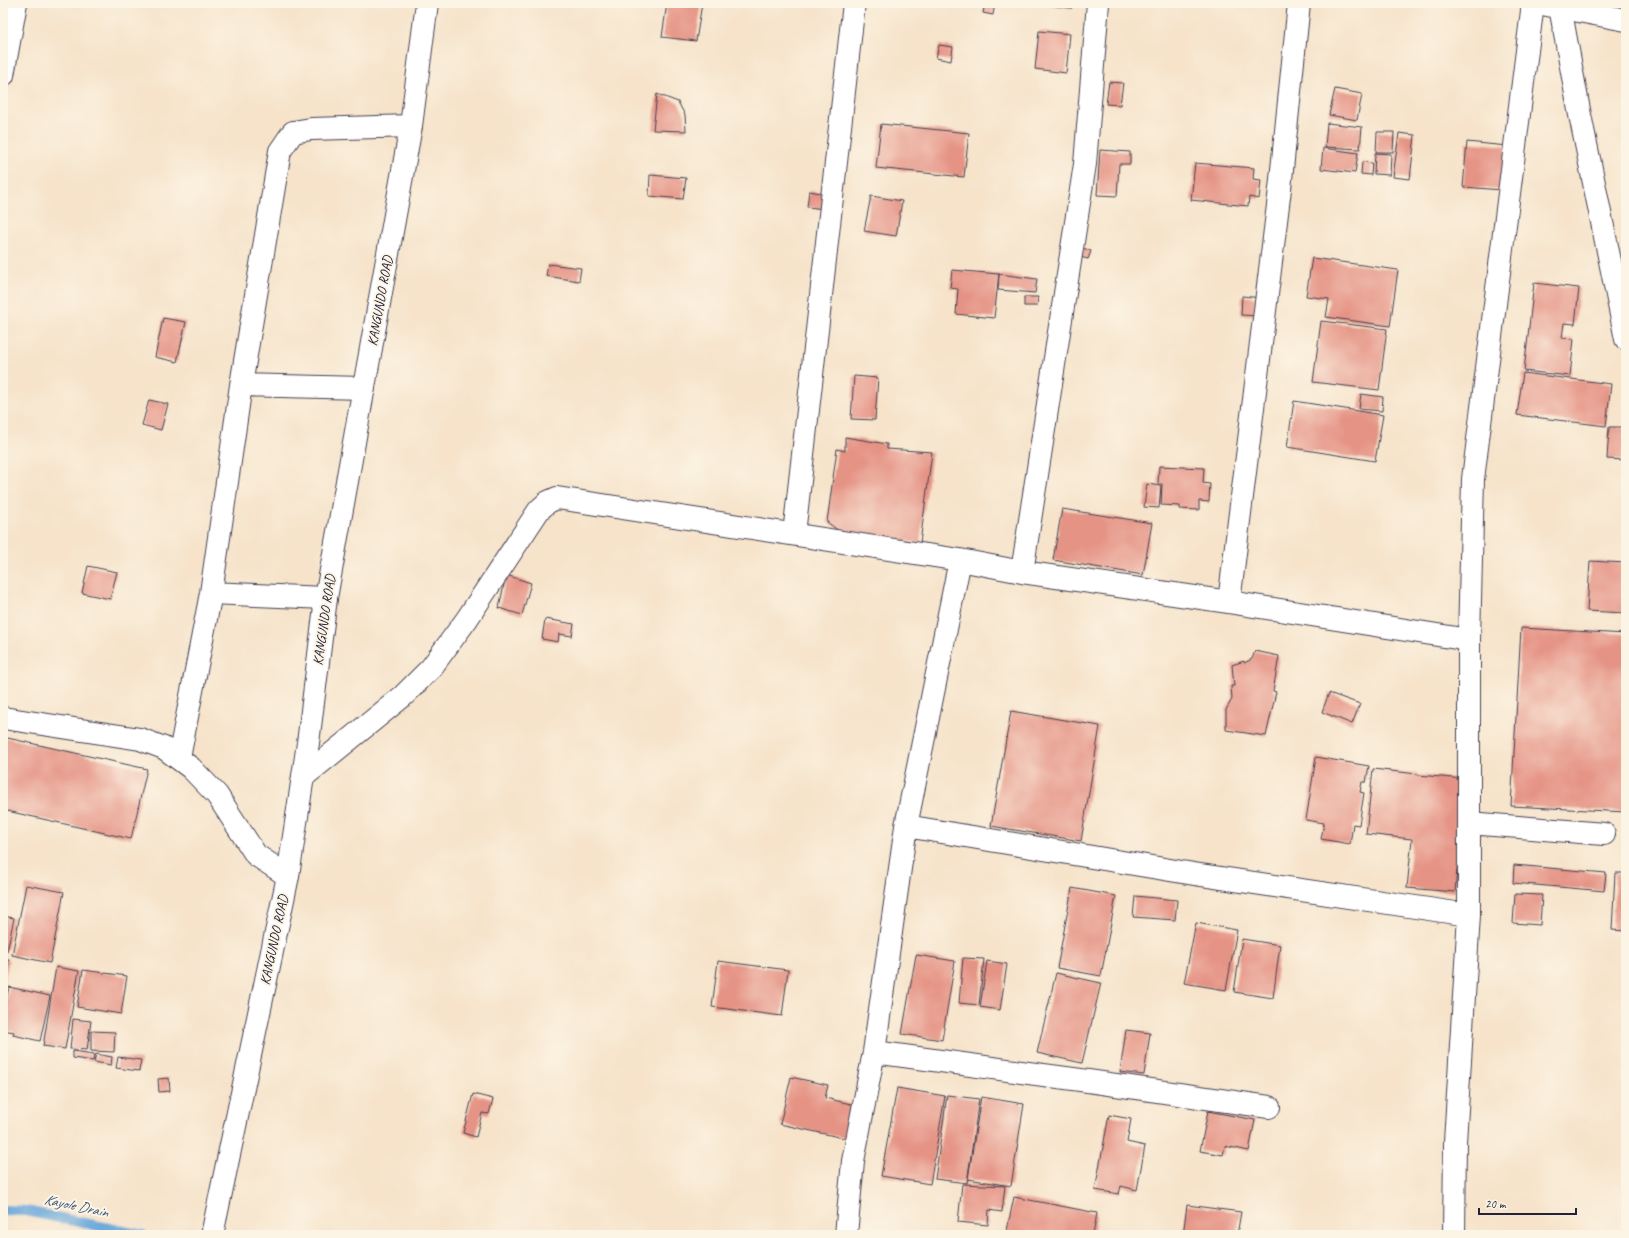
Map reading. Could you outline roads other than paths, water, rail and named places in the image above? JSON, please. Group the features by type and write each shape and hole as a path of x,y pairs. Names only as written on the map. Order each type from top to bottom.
{"main road":[{"path":"3,75 16,3"},
{"name":"KANGUNDO ROAD","path":"212,1235 288,876 303,776 326,598 412,126 427,3"},
{"path":"794,534 854,3"},
{"path":"1022,572 1086,164 1098,3"},
{"path":"1229,602 1280,189 1299,3"},
{"path":"1454,1235 1455,1142 1469,916 1469,640 1473,479 1533,3"},
{"path":"1538,3 1626,20"},
{"path":"1560,7 1578,110 1616,249 1626,339"},
{"path":"178,758 211,593 241,385 280,151 293,132 310,129 412,126"},
{"path":"241,385 364,388"},
{"path":"303,776 403,696 431,668 467,619 539,510 548,502 557,498 960,560 1022,572 1229,602 1469,640"},
{"path":"846,1235 854,1161 874,1052 906,826 960,560"},
{"path":"211,593 326,598"},
{"path":"3,718 140,739 164,748 191,768 217,795 256,855 288,876"},
{"path":"1469,823 1604,834"},
{"path":"906,826 1194,874 1469,916"},
{"path":"874,1052 1088,1080 1269,1107"}],"waterway":[{"name":"Kayole Drain","path":"3,1210 26,1211 143,1235"}]}
